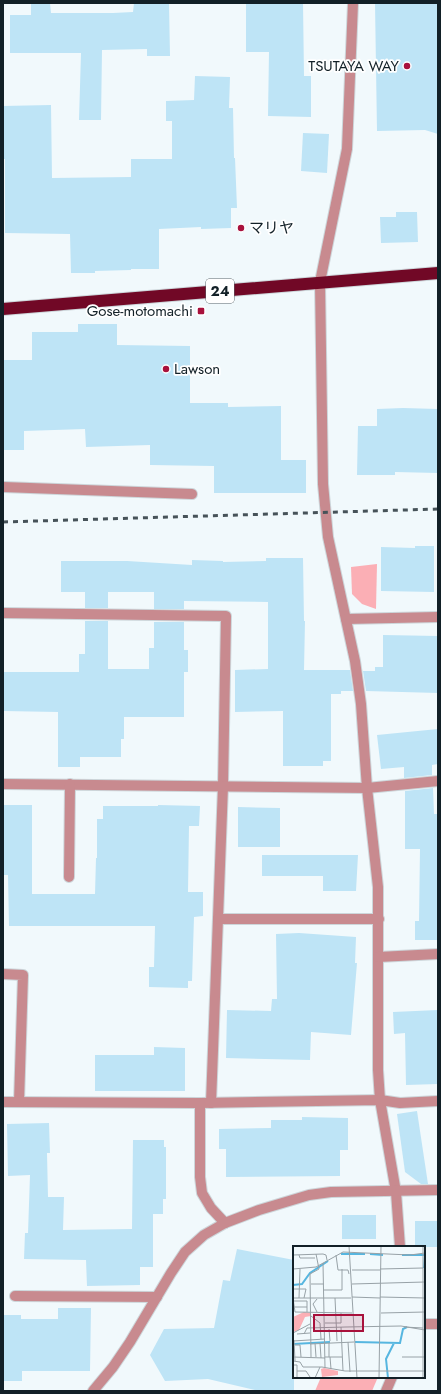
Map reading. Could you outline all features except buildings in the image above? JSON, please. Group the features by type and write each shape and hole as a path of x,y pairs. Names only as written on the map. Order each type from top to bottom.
{"highway":[{"name":"24","path":"3,309 438,273"}],"street":[{"path":"353,3 347,149 320,282 323,484 328,537 356,661 361,704 367,788 378,887 378,1070 380,1100 396,1192 400,1246"},
{"path":"3,487 192,494"},
{"path":"3,614 226,616 223,786 211,1103"},
{"path":"346,619 438,617"},
{"path":"3,784 367,788 438,781"},
{"path":"69,878 70,784"},
{"path":"218,919 379,919"},
{"path":"378,957 438,954"},
{"path":"3,974 23,975 19,1102"},
{"path":"3,1102 211,1103 380,1100 400,1103 438,1101"},
{"path":"200,1103 200,1176 202,1193 211,1208 225,1223"},
{"path":"93,1391 113,1367 130,1342 185,1252 204,1235 225,1223 259,1210 309,1195 331,1192 396,1192 438,1190"},
{"path":"15,1296 157,1297"},
{"path":"425,1324 438,1324"},
{"path":"386,1391 392,1378"}],"shaded area":[{"path":"377,564 376,609 362,604 352,594 351,567"},
{"path":"321,1378 378,1378 372,1391 315,1391"}],"railway":[{"path":"3,522 438,509"}],"place":[{"name":"TSUTAYA WAY","path":"407,66"},
{"name":"マリヤ","path":"241,228"},
{"name":"Gose-motomachi","path":"201,311"},
{"name":"Lawson","path":"166,369"}]}
